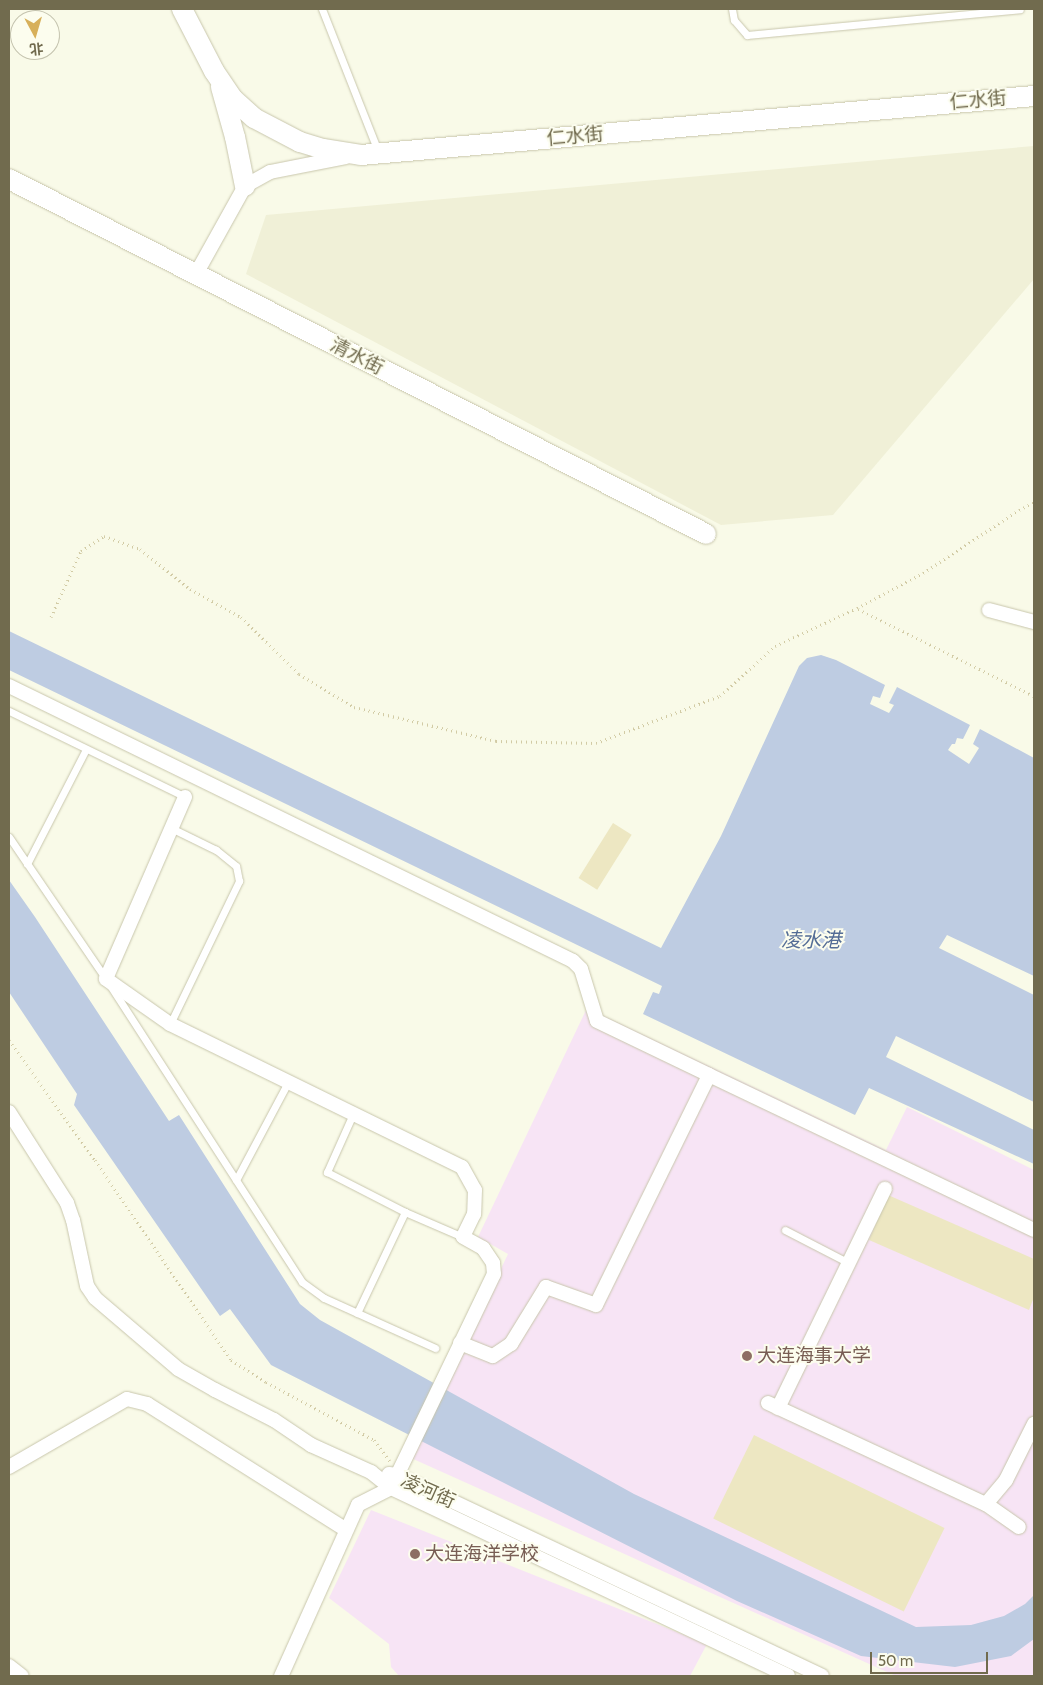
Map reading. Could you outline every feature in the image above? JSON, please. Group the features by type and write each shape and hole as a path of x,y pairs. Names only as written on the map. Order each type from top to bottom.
{"street":[{"name":"仁水街","path":"182,9 214,71 233,99 254,118 274,130 322,149 370,154 1034,96"},
{"path":"214,71 235,137 245,186"},
{"path":"196,274 245,186 270,172 370,154"},
{"name":"清水街","path":"9,179 706,534"},
{"path":"989,610 1034,622"},
{"path":"9,686 573,961 581,969 597,1021 1034,1230"},
{"path":"185,797 106,979 170,1024 462,1167 475,1190 474,1214 464,1237 483,1248 493,1263 494,1274 391,1488 358,1505 345,1529 281,1676"},
{"path":"460,1343 493,1356 511,1344 546,1287 596,1305 709,1075"},
{"path":"9,1112 67,1203 73,1220 82,1271 87,1286 95,1298 178,1369 214,1390 274,1420 311,1445 371,1472"},
{"path":"886,1189 773,1406 986,1504 1019,1527"},
{"path":"9,1467 127,1399 147,1404 345,1529"},
{"path":"986,1504 1006,1480 1034,1424"},
{"name":"凌河街","path":"371,1472 397,1475 822,1676"},
{"name":"凌河街","path":"371,1472 391,1488 788,1676"},
{"path":"9,1666 22,1676"}],"lane":[{"path":"322,9 370,154"},
{"path":"732,9 734,20 747,36 1020,9"},
{"path":"9,711 185,797"},
{"path":"27,864 86,749"},
{"path":"170,1024 239,881 236,866 216,850 171,828"},
{"path":"9,837 106,979 302,1282 324,1298 435,1348"},
{"path":"236,1180 288,1082"},
{"path":"353,1114 327,1172 405,1212 464,1237"},
{"path":"357,1313 405,1212"},
{"path":"785,1230 849,1263"}],"path":[{"path":"51,617 81,551 104,536 140,549 190,589 242,617 299,674 354,707 496,740 596,743 720,696 775,646 857,608 924,573 1034,502"},
{"path":"857,608 1034,696"},
{"path":"9,1040 95,1160 231,1360 266,1382 374,1440 390,1462"}],"shaded area":[{"path":"1034,146 1034,279 833,515 721,525 246,274 266,215"},
{"name":"大连海事大学","path":"587,1008 886,1150 907,1107 1034,1170 1034,1676 896,1676 411,1458 508,1254 478,1237"},
{"name":"大连海洋学校","path":"371,1510 707,1644 690,1676 399,1676 391,1667 389,1644 329,1598"}],"water":[{"name":"凌水港","path":"9,631 661,948 721,836 799,666 807,658 821,655 836,660 885,685 880,698 873,696 870,704 889,713 894,705 889,703 897,687 970,725 963,739 957,738 955,744 952,744 948,750 969,764 979,748 973,744 980,729 1034,758 1034,976 947,935 939,948 1034,995 1034,1102 896,1036 886,1057 1034,1130 1034,1164 869,1088 855,1115 643,1014 653,992 659,994 662,986 9,670"},
{"path":"9,880 169,1121 179,1115 300,1304 320,1320 634,1494 916,1627 971,1625 1004,1616 1025,1604 1034,1595 1034,1639 1011,1656 955,1667 861,1656 737,1601 271,1365 230,1309 220,1316 74,1105 77,1094 9,992"}],"building":[{"path":"613,823 632,835 597,890 579,878"},
{"path":"888,1195 1034,1259 1034,1297 1029,1310 869,1240"},
{"path":"754,1435 945,1528 904,1612 713,1519"}],"place":[{"name":"大连海事大学","path":"747,1356"},
{"name":"大连海洋学校","path":"415,1554"}]}
